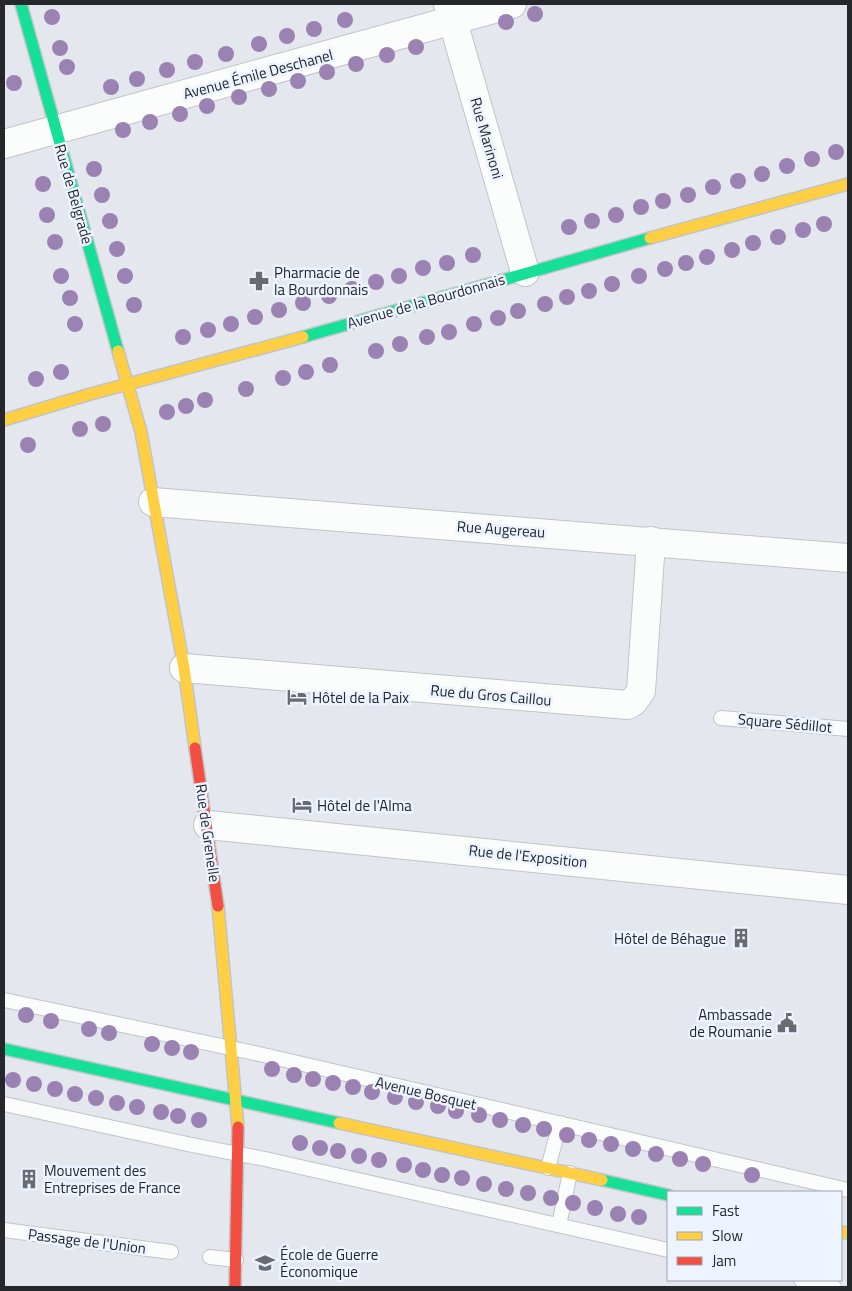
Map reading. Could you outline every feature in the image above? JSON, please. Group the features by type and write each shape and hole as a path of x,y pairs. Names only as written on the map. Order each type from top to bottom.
{"main road":[{"name":"Rue de Belgrade","path":"21,4 55,130 129,384"},
{"name":"Avenue de la Bourdonnais","path":"4,420 129,384 232,358 525,272 848,184"},
{"name":"Rue de Grenelle","path":"129,384 141,432 184,668 222,933 237,1100 239,1153 235,1287"},
{"path":"4,1049 667,1194"}],"street":[{"name":"Avenue Émile Deschanel","path":"4,144 451,12 512,4"},
{"name":"Rue Marinoni","path":"451,12 525,272"},
{"name":"Rue Augereau","path":"153,502 848,558"},
{"name":"Rue du Gros Caillou","path":"184,668 628,705 634,702 641,691 651,541"},
{"name":"Rue de l'Exposition","path":"208,825 848,890"}],"lane":[{"name":"Square Sédillot","path":"721,718 848,729"},
{"name":"Avenue Bosquet","path":"4,1000 232,1048 848,1190"},
{"path":"4,1104 192,1145 239,1153 667,1250"},
{"path":"548,1168 560,1123"},
{"path":"558,1225 570,1173"},
{"name":"Passage de l'Union","path":"4,1230 171,1252"},
{"path":"210,1257 236,1260"},
{"path":"806,1281 834,1287"}],"traffic: fast":[{"path":"21,4 118,351"},
{"path":"303,337 650,238"},
{"path":"4,1049 339,1123"},
{"path":"602,1180 667,1195"}],"traffic: slow":[{"path":"650,238 848,184"},
{"path":"4,420 87,395 303,337"},
{"path":"118,351 141,432 184,668 195,748"},
{"path":"218,906 238,1127"},
{"path":"339,1123 602,1180"},
{"path":"842,1232 848,1233"}],"traffic: jam":[{"path":"195,748 218,906"},
{"path":"235,1287 238,1127"}],"place":[{"name":"Pharmacie de la Bourdonnais","path":"259,281"},
{"name":"Hôtel de la Paix","path":"297,697"},
{"name":"Hôtel de l'Alma","path":"302,805"},
{"name":"Hôtel de Béhague","path":"741,938"},
{"name":"Ambassade de Roumanie","path":"787,1023"},
{"name":"Mouvement des Entreprises de France","path":"29,1179"},
{"name":"École de Guerre Économique","path":"265,1263"}]}
